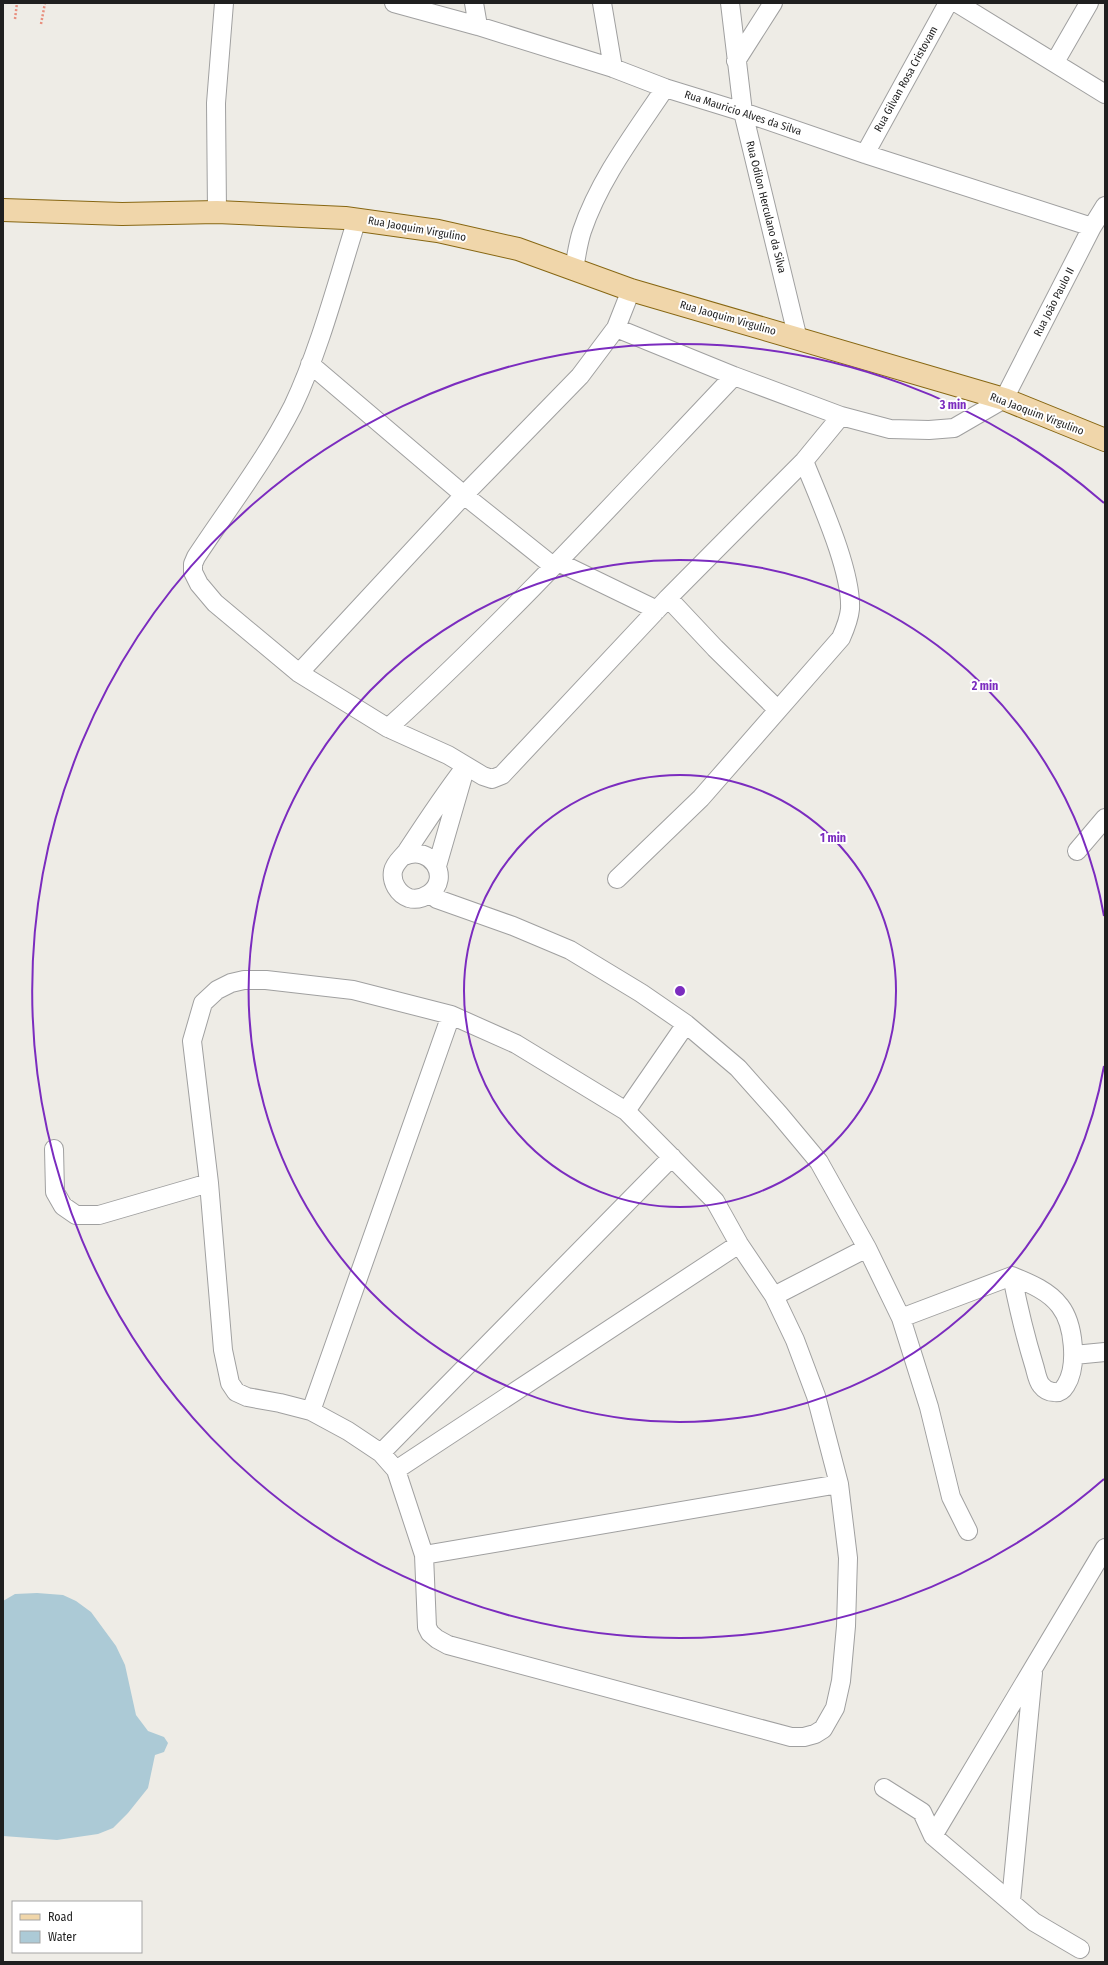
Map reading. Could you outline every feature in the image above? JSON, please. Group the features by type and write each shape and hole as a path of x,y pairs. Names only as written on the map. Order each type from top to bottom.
{"main road":[{"name":"Rua Jaoquim Virgulino","path":"3,210 122,214 226,212 351,218 438,231 518,250 631,290 1004,399 1105,440"}],"street":[{"path":"224,3 216,103 226,212"},
{"name":"Rua Mauricio Alves da Silva","path":"394,3 478,26 613,68 665,88 743,112 865,154 1092,227"},
{"path":"474,3 478,26"},
{"path":"602,3 613,68"},
{"name":"Rua Odilon Herculano da Silva","path":"730,3 743,112 798,339"},
{"path":"736,61 773,3"},
{"name":"Rua Gilvan Rosa Cristovam","path":"865,154 948,3"},
{"path":"957,3 1105,94"},
{"path":"1055,62 1089,3"},
{"path":"574,270 582,232 596,198 613,167 665,88"},
{"name":"Rua João Paulo II","path":"1004,399 1092,227 1105,206"},
{"path":"351,218 310,364 293,405 277,436 193,564 194,572 199,584 216,603 299,673 388,728 448,755 488,778 492,779 502,775 663,604 804,461 841,416"},
{"path":"299,673 464,495 580,376 616,328 631,290"},
{"path":"616,328 734,376 841,416 890,429 929,430 954,428 1004,399"},
{"path":"310,364 464,495 555,564 663,604 715,648 778,710"},
{"path":"388,728 433,687 555,564 734,376"},
{"path":"617,879 701,798 841,638 848,624 850,609 849,591 843,569 804,461"},
{"path":"466,766 436,866 438,881 430,894 419,899 407,897 397,890 393,878 395,866 404,856 444,795 466,766"},
{"path":"1077,851 1105,818"},
{"path":"404,856 413,853 422,854 431,858 436,866"},
{"path":"430,894 436,899 513,926 570,950 641,993 686,1024 738,1068 789,1126 819,1162 867,1248 901,1318 929,1407 952,1497 968,1531"},
{"path":"244,980 266,980 353,990 451,1016 516,1044 626,1111 715,1201 739,1244 774,1296 795,1340 816,1396 838,1484 848,1558 846,1626 841,1681 835,1708 827,1723 815,1734 804,1737 791,1737 448,1645 436,1639 427,1627 424,1555 396,1470 381,1453 348,1431 311,1411 247,1397 236,1392 230,1383 222,1350 209,1184 192,1041 203,1004 217,990 231,983 244,980"},
{"path":"311,1411 451,1016"},
{"path":"626,1111 686,1024"},
{"path":"54,1149 55,1192 63,1206 76,1215 99,1215 209,1184"},
{"path":"381,1453 672,1156"},
{"path":"396,1470 739,1244"},
{"path":"774,1296 867,1248"},
{"path":"901,1318 1012,1276 1028,1282 1044,1292 1061,1307 1070,1327 1074,1355 1070,1379 1062,1391 1053,1392 1046,1390 1040,1384 1026,1340 1012,1276"},
{"path":"1074,1355 1105,1352"},
{"path":"424,1555 838,1484"},
{"path":"933,1836 1105,1548"},
{"path":"1011,1901 1033,1667"},
{"path":"884,1788 922,1812 933,1836 1034,1922 1080,1949"}],"path":[{"path":"15,19 17,3"},
{"path":"41,24 45,3"}],"water":[{"path":"37,1593 63,1595 76,1601 91,1612 116,1646 125,1665 136,1715 148,1731 164,1737 168,1743 164,1752 155,1755 148,1788 128,1813 113,1828 98,1834 57,1840 3,1836 3,1601 15,1594"}]}
